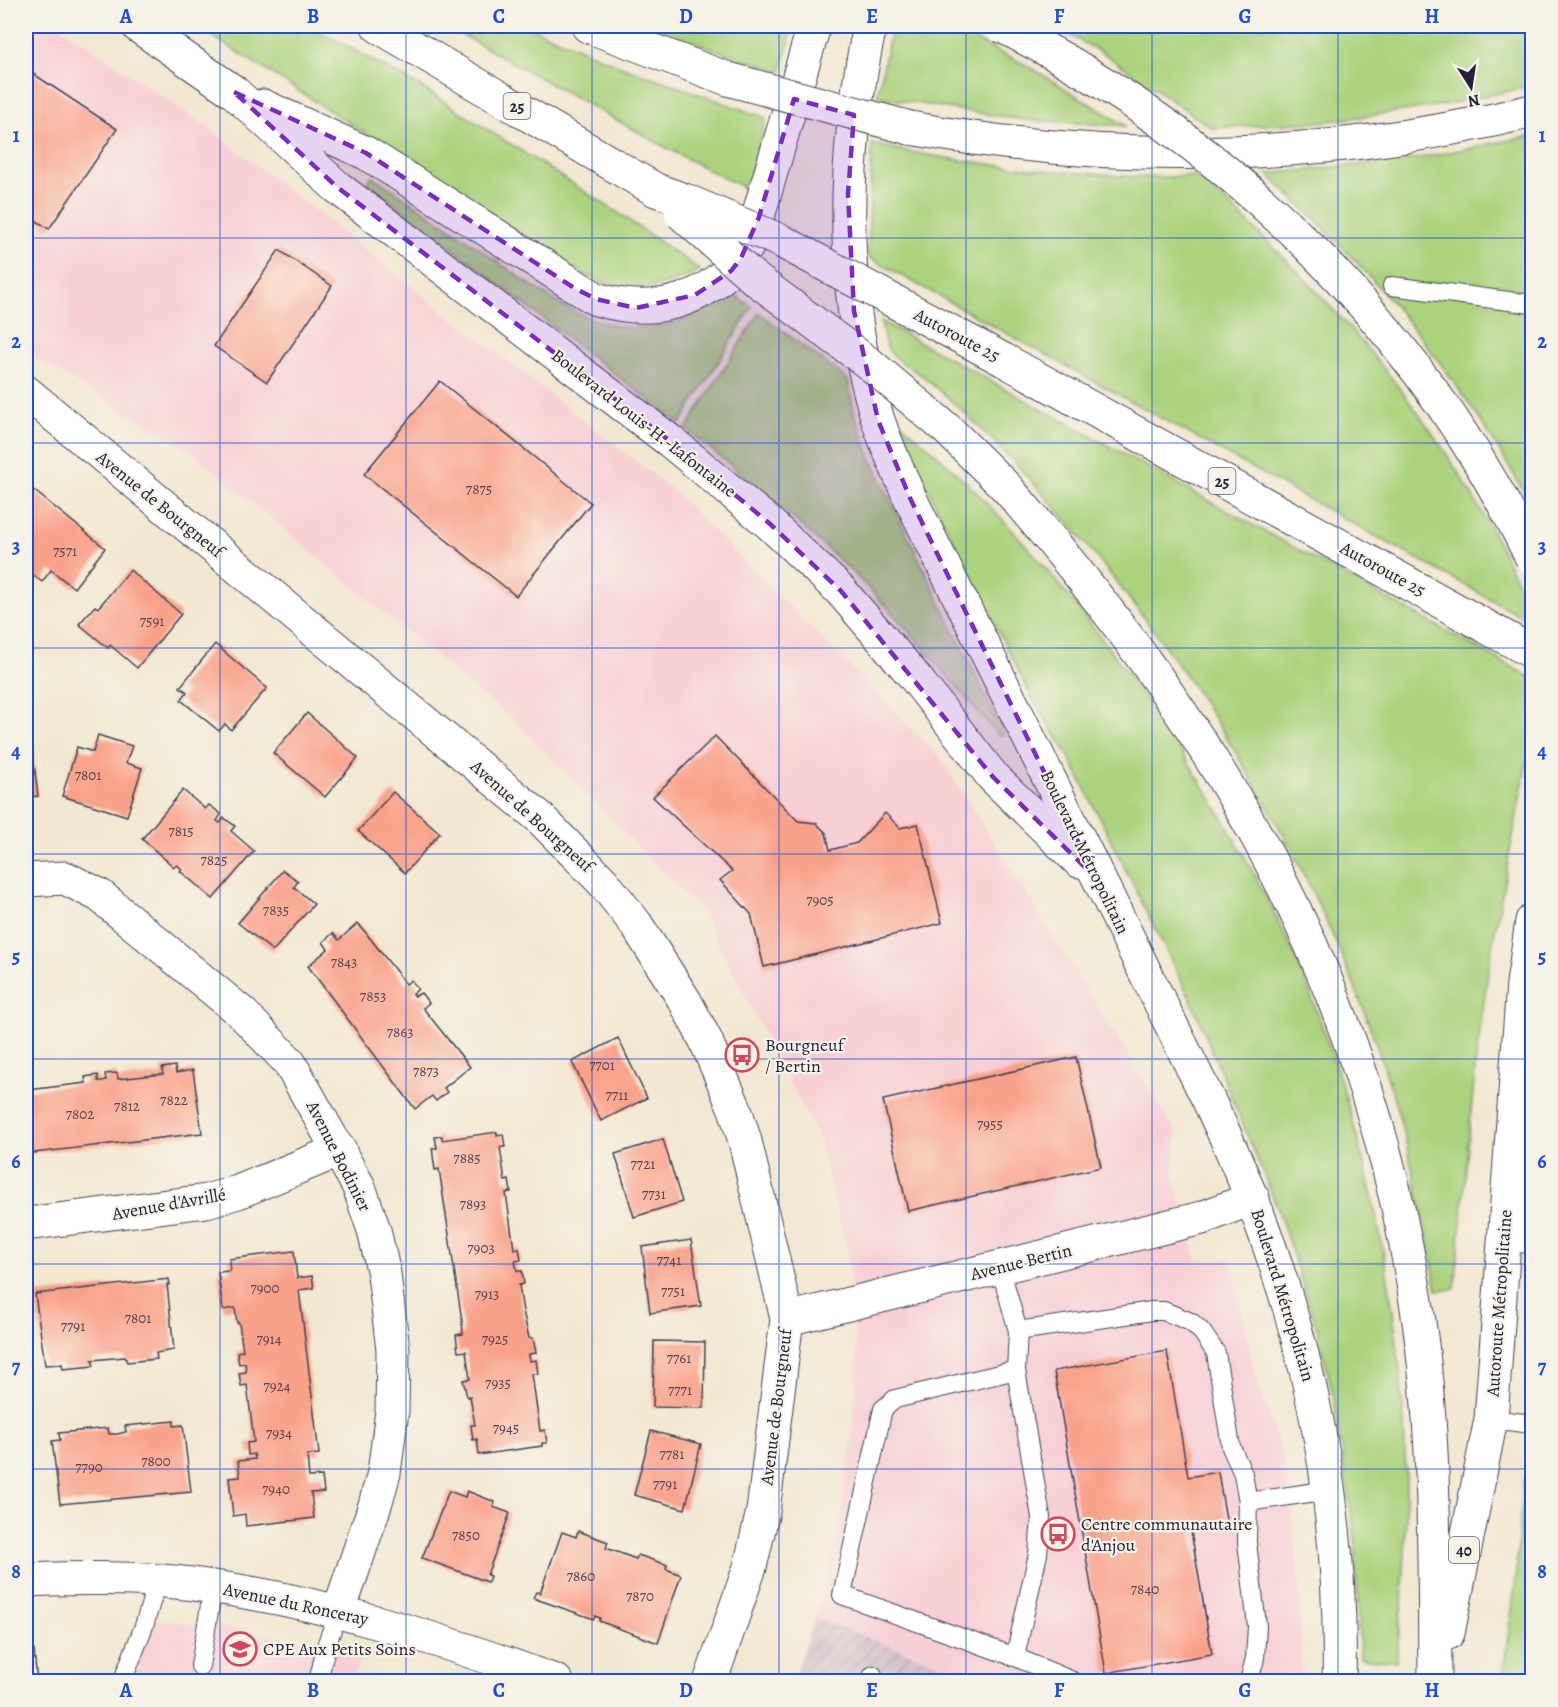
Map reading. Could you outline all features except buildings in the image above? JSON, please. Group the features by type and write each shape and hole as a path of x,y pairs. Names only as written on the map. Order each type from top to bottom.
{"main road":[{"name":"Boulevard Louis-H.-Lafontaine","path":"138,26 234,93 337,187 670,441 769,522 848,598 914,676 993,777 1096,878"},
{"name":"25","path":"378,26 684,207"},
{"path":"588,26 728,79 910,128 1007,144 1164,153 1230,152 1403,137 1533,111"},
{"path":"234,93 366,153 576,289 596,299 636,308 657,306 686,299 713,285 731,271 741,258 759,217 814,26"},
{"name":"Boulevard Métropolitain","path":"870,26 856,101 848,194 854,311 878,420 910,498 1096,878 1209,1101 1253,1198 1299,1340 1316,1410 1329,1490 1338,1592 1339,1682"},
{"path":"1002,26 1068,61 1157,119 1243,184 1312,249 1382,324 1443,404 1493,485 1533,558"},
{"path":"684,207 754,278 871,366 948,430 1006,488 1069,559 1119,623 1216,765 1290,897 1349,1035 1368,1092 1386,1157 1417,1311 1429,1452 1436,1682"},
{"name":"Autoroute 25","path":"684,207 781,241 1004,360 1533,652"},
{"name":"Avenue de Bourgneuf","path":"26,392 538,816 603,882 636,924 685,1001 731,1100 754,1175 787,1319 774,1443 763,1511 750,1567 710,1682"},
{"name":"Avenue Bodinier","path":"26,880 64,878 99,895 243,1014 289,1062 359,1187 380,1252 391,1317 392,1411 384,1473 339,1611"},
{"name":"Autoroute Métropolitaine","path":"1436,1682 1491,1419 1523,984 1533,921"},
{"name":"Avenue d'Avrillé","path":"26,1224 206,1201 238,1192 340,1150"},
{"path":"1491,1419 1533,1183"},
{"name":"Avenue Bertin","path":"787,1319 1202,1218 1253,1198"},
{"name":"Avenue du Ronceray","path":"26,1580 123,1579 213,1587 296,1601 385,1623 556,1682"}],"lane":[{"path":"1392,286 1533,304"},
{"path":"1000,1267 1018,1331 1016,1370 1041,1517 1038,1554 1015,1657"},
{"path":"1018,1331 1152,1311 1178,1315 1191,1322 1202,1332 1216,1353 1231,1447 1243,1474 1248,1502 1247,1542 1257,1626 1255,1658 1249,1682"},
{"path":"1016,1370 895,1399 883,1409 842,1595 1015,1657 1075,1682"},
{"path":"1491,1419 1533,1424"},
{"path":"1248,1502 1329,1490"},
{"path":"122,1682 144,1626 157,1582"},
{"path":"200,1666 213,1587"},
{"path":"318,1682 327,1643 339,1611"}],"highlighted area":[{"path":"234,92 366,153 576,289 596,299 636,308 695,295 731,271 741,258 759,217 794,99 854,115 848,194 854,311 878,420 910,498 1096,878 993,777 841,591 769,523 670,441 337,187"}],"shaded area":[{"path":"26,26 59,26 210,129 674,491 940,757 1177,1133 1173,1173 1197,1261 1231,1259 1254,1368 1286,1467 1299,1574 1302,1681 985,1681 815,1618 839,1530 852,1437 857,1357 848,1255 818,1137 701,911 516,723 189,450 26,352"},
{"path":"815,1618 985,1681 792,1682"},
{"name":"CPE Aux Petits Soins","path":"154,1619 243,1630 362,1654 351,1681 130,1682"}],"green space":[{"path":"196,26 310,26 421,87 620,214 700,270 670,283 639,289 617,287 587,276"},
{"path":"446,26 527,26 615,64 766,118 748,190 678,154"},
{"path":"647,26 793,26 781,72"},
{"path":"892,26 946,26 1028,66 1126,126 1024,120 877,97"},
{"path":"1053,26 1532,26 1532,86 1443,105 1383,114 1320,122 1212,128 1103,53"},
{"path":"1532,136 1532,506 1476,414 1414,329 1344,249 1267,174 1415,159"},
{"path":"872,144 931,156 1050,171 1125,176 1192,176 1204,182 1284,257 1359,338 1394,381 1457,470 1485,518 1527,601 1532,622 868,257"},
{"path":"372,176 549,297 592,319 614,325 650,328 688,318 735,295 752,307 680,424 367,183"},
{"path":"759,313 848,380 854,412 872,462 1004,734 999,736 872,591 812,535 686,429"},
{"path":"881,321 1532,678 1532,734 1491,952 1476,1058 1455,1289 1437,1290 1405,1138 1391,1088 1366,1016 1305,877 1270,810 1231,744 1145,619 1082,539 1031,480 977,425 924,377 891,353 885,343"},
{"path":"900,422 969,485 1032,552 1117,660 1165,727 1223,818 1258,881 1304,978 1341,1082 1361,1153 1378,1225 1391,1297 1400,1369 1405,1442 1406,1515 1403,1589 1396,1662 1360,1658 1355,1537 1334,1399 1317,1328 1277,1207 1191,1000 1068,755 1030,694 935,504"},
{"path":"1532,1464 1532,1681 1502,1681 1515,1586 1523,1482"}],"place":[{"name":"Bourgneuf / Bertin","path":"742,1055"},
{"name":"Centre communautaire d'Anjou","path":"1058,1534"},
{"name":"CPE Aux Petits Soins","path":"240,1649"}]}
